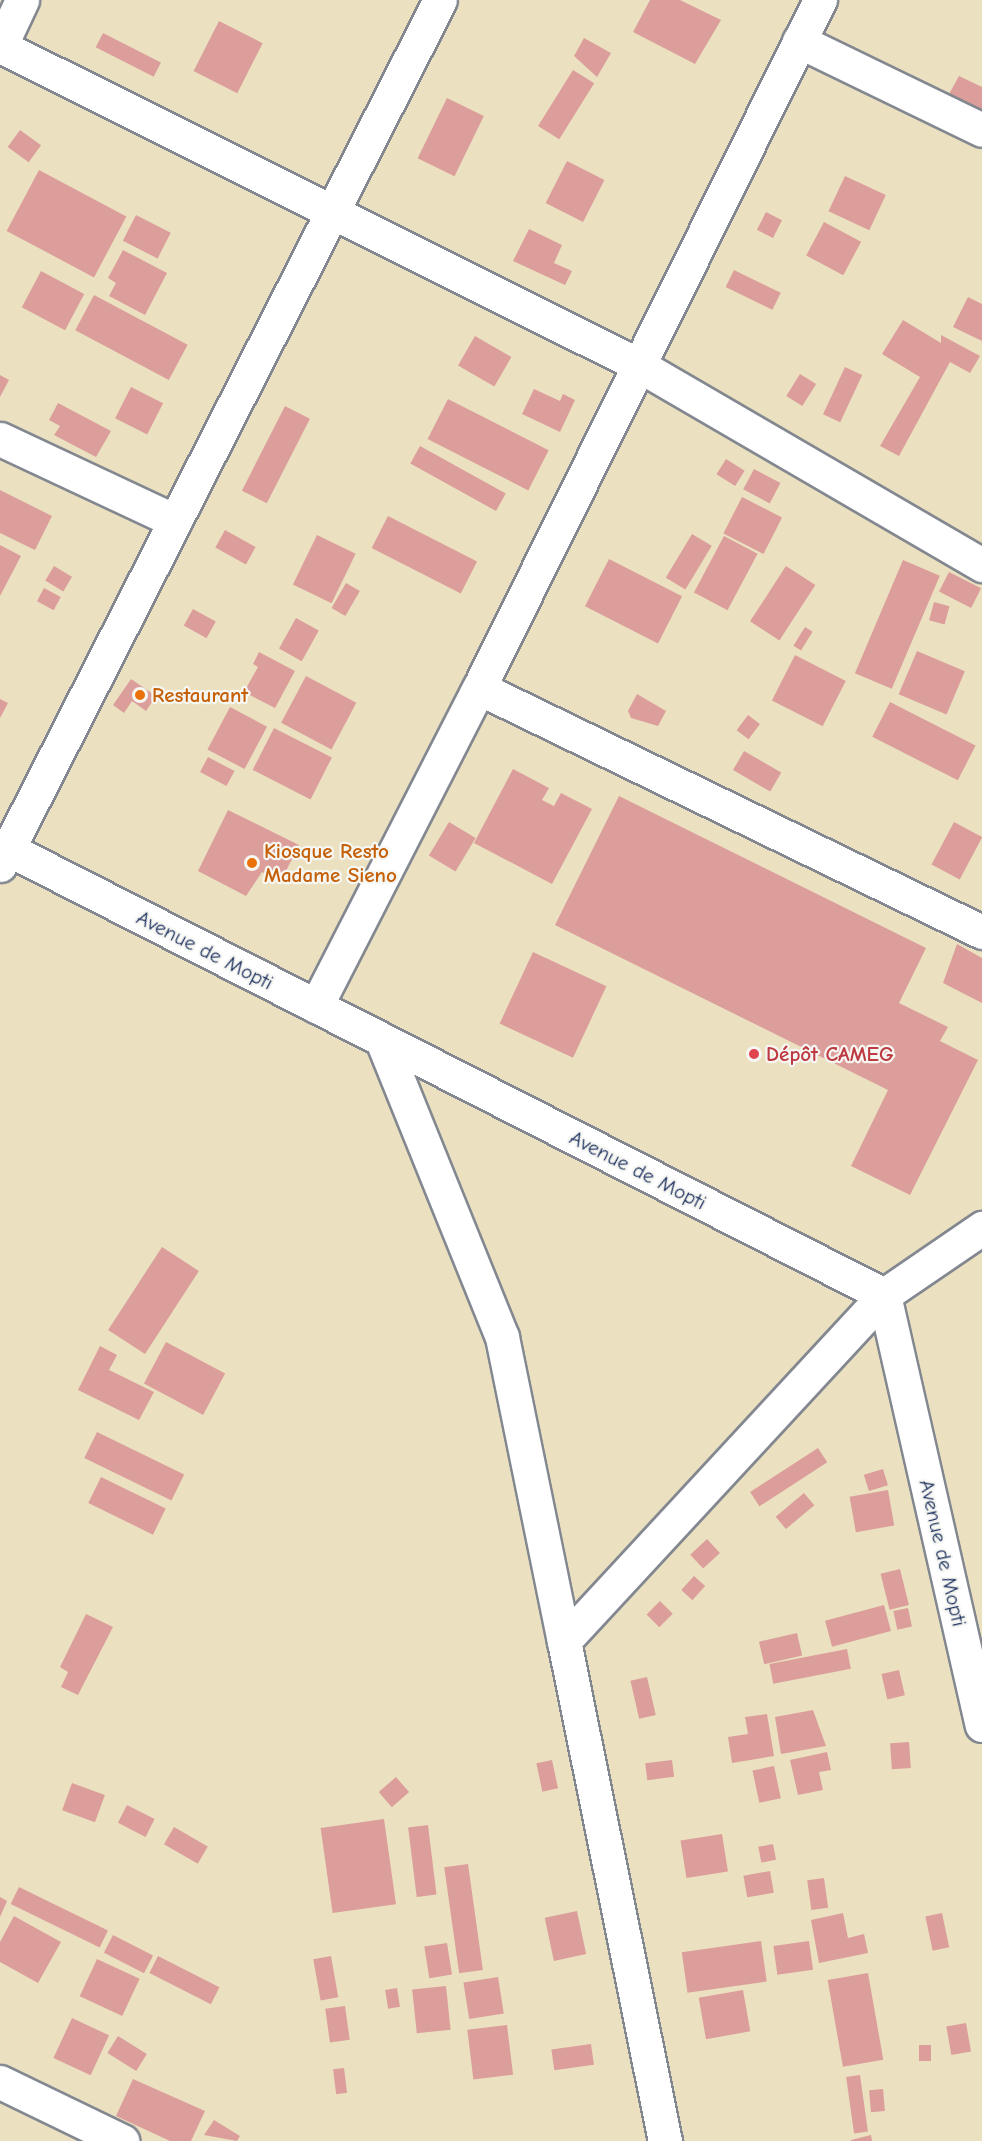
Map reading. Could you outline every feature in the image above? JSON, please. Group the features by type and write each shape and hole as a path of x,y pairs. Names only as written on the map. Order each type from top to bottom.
{"street":[{"path":"22,0 0,47 333,209 635,363 982,565"},
{"path":"3,853 440,0"},
{"path":"315,1006 479,688 635,363 820,0"},
{"path":"799,41 982,130"},
{"path":"0,439 175,521"},
{"path":"479,688 982,932"},
{"name":"Avenue de Mopti","path":"3,853 315,1006 884,1295 982,1725"},
{"path":"382,1040 502,1337 665,2141"},
{"path":"564,1641 884,1295 982,1228"},
{"path":"0,2082 122,2141"}],"building":[{"path":"650,0 680,0 721,20 695,64 633,32"},
{"path":"219,21 263,43 237,93 194,71"},
{"path":"103,33 161,63 154,77 96,47"},
{"path":"584,38 611,53 597,77 574,56"},
{"path":"573,70 594,83 559,139 538,126"},
{"path":"959,76 982,87 982,111 949,94"},
{"path":"447,98 484,116 454,176 418,158"},
{"path":"20,130 41,145 29,162 8,147"},
{"path":"567,161 604,180 583,222 546,203"},
{"path":"39,170 126,216 94,277 7,231"},
{"path":"845,176 886,195 869,230 829,211"},
{"path":"766,212 782,220 773,238 757,230"},
{"path":"136,215 171,233 158,259 123,241"},
{"path":"824,222 861,242 843,275 806,256"},
{"path":"529,229 562,245 554,263 572,271 565,285 513,261"},
{"path":"123,250 167,273 145,315 109,296 116,283 108,278"},
{"path":"734,270 781,293 772,310 726,287"},
{"path":"41,271 84,294 65,330 22,307"},
{"path":"94,295 188,345 169,380 75,330"},
{"path":"968,297 982,304 982,341 953,327"},
{"path":"903,320 941,343 941,335 980,356 970,373 950,362 899,456 880,446 920,377 882,354"},
{"path":"475,336 511,357 494,386 458,365"},
{"path":"845,367 862,375 840,422 823,414"},
{"path":"800,374 816,384 802,406 786,396"},
{"path":"0,375 9,380 0,397"},
{"path":"131,387 163,403 147,435 115,418"},
{"path":"534,389 560,401 563,394 575,400 560,432 522,414"},
{"path":"448,399 549,450 528,490 428,439"},
{"path":"58,403 111,431 96,457 54,435 60,426 49,420"},
{"path":"285,406 310,419 267,503 242,491"},
{"path":"420,446 506,494 496,511 410,463"},
{"path":"726,459 745,471 735,486 716,474"},
{"path":"754,469 780,483 770,503 743,489"},
{"path":"0,490 52,516 35,550 0,533"},
{"path":"742,497 782,517 763,554 723,534"},
{"path":"388,516 477,561 461,593 372,548"},
{"path":"225,530 256,547 246,564 215,547"},
{"path":"692,534 712,546 685,590 666,578"},
{"path":"317,535 356,554 332,603 293,584"},
{"path":"724,536 758,554 728,610 694,593"},
{"path":"0,545 21,556 0,596"},
{"path":"609,559 682,596 658,643 585,606"},
{"path":"903,560 940,576 892,689 855,673"},
{"path":"54,566 72,577 63,591 45,581"},
{"path":"786,566 815,585 779,640 750,621"},
{"path":"949,572 981,588 971,608 939,592"},
{"path":"346,583 360,591 345,616 332,608"},
{"path":"44,588 61,597 54,610 37,601"},
{"path":"934,602 949,606 945,624 929,620"},
{"path":"193,609 216,622 207,638 184,626"},
{"path":"296,618 319,631 302,661 279,649"},
{"path":"805,627 813,632 801,650 793,646"},
{"path":"917,651 965,671 947,715 899,694"},
{"path":"259,652 295,671 275,708 244,692 258,667 253,664"},
{"path":"795,655 846,681 823,726 772,700"},
{"path":"306,676 356,703 331,750 281,723"},
{"path":"131,679 156,696 146,711 132,701 124,713 113,705"},
{"path":"637,694 666,711 658,726 631,718 628,711"},
{"path":"0,699 8,703 0,718"},
{"path":"890,702 976,746 958,780 872,737"},
{"path":"230,707 267,727 245,769 207,749"},
{"path":"748,715 760,724 749,739 737,730"},
{"path":"274,728 332,758 311,799 253,770"},
{"path":"744,751 781,772 770,792 733,770"},
{"path":"208,757 234,771 227,786 200,772"},
{"path":"513,769 549,788 542,800 554,806 561,793 592,809 552,884 474,843"},
{"path":"619,796 926,948 899,1003 948,1027 940,1041 978,1060 910,1195 851,1166 888,1090 555,925"},
{"path":"228,810 299,845 280,883 262,872 246,896 198,871"},
{"path":"449,822 476,838 455,871 429,855"},
{"path":"954,822 982,837 960,879 931,864"},
{"path":"957,944 982,958 982,1003 943,983"},
{"path":"533,952 606,986 573,1058 500,1024"},
{"path":"162,1247 199,1271 145,1354 108,1330"},
{"path":"166,1342 225,1373 203,1415 144,1383"},
{"path":"100,1346 117,1355 109,1370 154,1392 139,1420 78,1390"},
{"path":"97,1432 184,1475 171,1501 84,1458"},
{"path":"818,1448 827,1462 759,1506 750,1492"},
{"path":"883,1469 888,1485 869,1491 864,1475"},
{"path":"101,1477 166,1509 153,1535 88,1503"},
{"path":"888,1490 894,1525 856,1532 850,1497"},
{"path":"804,1493 814,1505 786,1529 776,1517"},
{"path":"707,1539 720,1553 703,1569 690,1555"},
{"path":"900,1569 909,1605 890,1610 881,1574"},
{"path":"694,1576 705,1586 692,1600 681,1590"},
{"path":"660,1601 673,1614 659,1627 647,1614"},
{"path":"884,1605 891,1631 832,1647 825,1621"},
{"path":"908,1608 912,1627 897,1630 893,1611"},
{"path":"86,1614 113,1627 78,1695 61,1687 68,1672 60,1667"},
{"path":"797,1633 802,1655 764,1664 759,1642"},
{"path":"847,1649 851,1669 773,1684 769,1664"},
{"path":"899,1670 905,1695 887,1699 881,1674"},
{"path":"647,1677 656,1715 639,1719 630,1681"},
{"path":"813,1710 826,1746 781,1754 775,1717"},
{"path":"767,1714 774,1756 732,1763 728,1737 748,1734 745,1717"},
{"path":"909,1742 911,1768 892,1769 890,1743"},
{"path":"827,1752 831,1770 819,1772 823,1790 798,1795 790,1760"},
{"path":"552,1760 558,1788 542,1792 536,1763"},
{"path":"672,1760 674,1777 647,1780 645,1763"},
{"path":"774,1766 781,1798 759,1803 752,1771"},
{"path":"396,1777 409,1792 392,1807 379,1792"},
{"path":"72,1783 105,1795 95,1822 62,1810"},
{"path":"127,1805 155,1819 146,1837 118,1823"},
{"path":"384,1819 396,1904 333,1913 321,1828"},
{"path":"428,1825 437,1894 417,1897 408,1827"},
{"path":"174,1827 208,1846 198,1864 164,1844"},
{"path":"722,1834 728,1872 686,1878 681,1841"},
{"path":"773,1844 776,1860 761,1863 758,1847"},
{"path":"468,1864 483,1970 459,1973 444,1867"},
{"path":"770,1871 774,1893 747,1897 743,1876"},
{"path":"824,1878 828,1908 811,1910 807,1880"},
{"path":"19,1887 108,1930 100,1947 11,1904"},
{"path":"0,1897 7,1901 0,1917"},
{"path":"577,1911 586,1954 554,1961 545,1918"},
{"path":"843,1913 848,1938 864,1934 868,1953 819,1963 811,1920"},
{"path":"942,1913 949,1947 933,1951 925,1917"},
{"path":"14,1916 61,1942 38,1983 0,1962 0,1942"},
{"path":"113,1935 153,1955 144,1973 104,1953"},
{"path":"761,1941 767,1982 687,1993 682,1952"},
{"path":"809,1941 813,1970 777,1975 773,1946"},
{"path":"447,1943 452,1975 429,1978 424,1947"},
{"path":"158,1956 219,1987 211,2004 149,1973"},
{"path":"331,1956 338,1997 321,2000 313,1959"},
{"path":"97,1959 140,1979 122,2016 80,1996"},
{"path":"868,1973 883,2060 843,2067 828,1980"},
{"path":"498,1977 504,2014 469,2019 463,1982"},
{"path":"446,1986 451,2030 417,2033 412,1990"},
{"path":"397,1988 400,2007 388,2009 385,1990"},
{"path":"743,1990 750,2031 706,2039 699,1998"},
{"path":"345,2006 350,2040 330,2042 325,2009"},
{"path":"72,2018 109,2035 91,2075 53,2058"},
{"path":"966,2023 971,2052 951,2055 946,2026"},
{"path":"507,2025 513,2075 473,2080 467,2030"},
{"path":"118,2036 147,2054 136,2071 107,2053"},
{"path":"591,2044 594,2065 554,2070 551,2050"},
{"path":"919,2045 931,2045 931,2061 919,2061"},
{"path":"344,2068 347,2093 336,2094 333,2069"},
{"path":"860,2075 868,2131 854,2133 846,2077"},
{"path":"133,2079 205,2111 191,2141 170,2141 116,2116"},
{"path":"883,2089 885,2111 871,2112 869,2090"},
{"path":"214,2120 240,2136 237,2141 204,2135"},
{"path":"871,2135 872,2141 851,2141 851,2140"}],"place":[{"name":"Restaurant","path":"140,695"},
{"name":"Kiosque Resto Madame Sieno","path":"252,863"},
{"name":"Dépôt CAMEG","path":"754,1054"}]}
